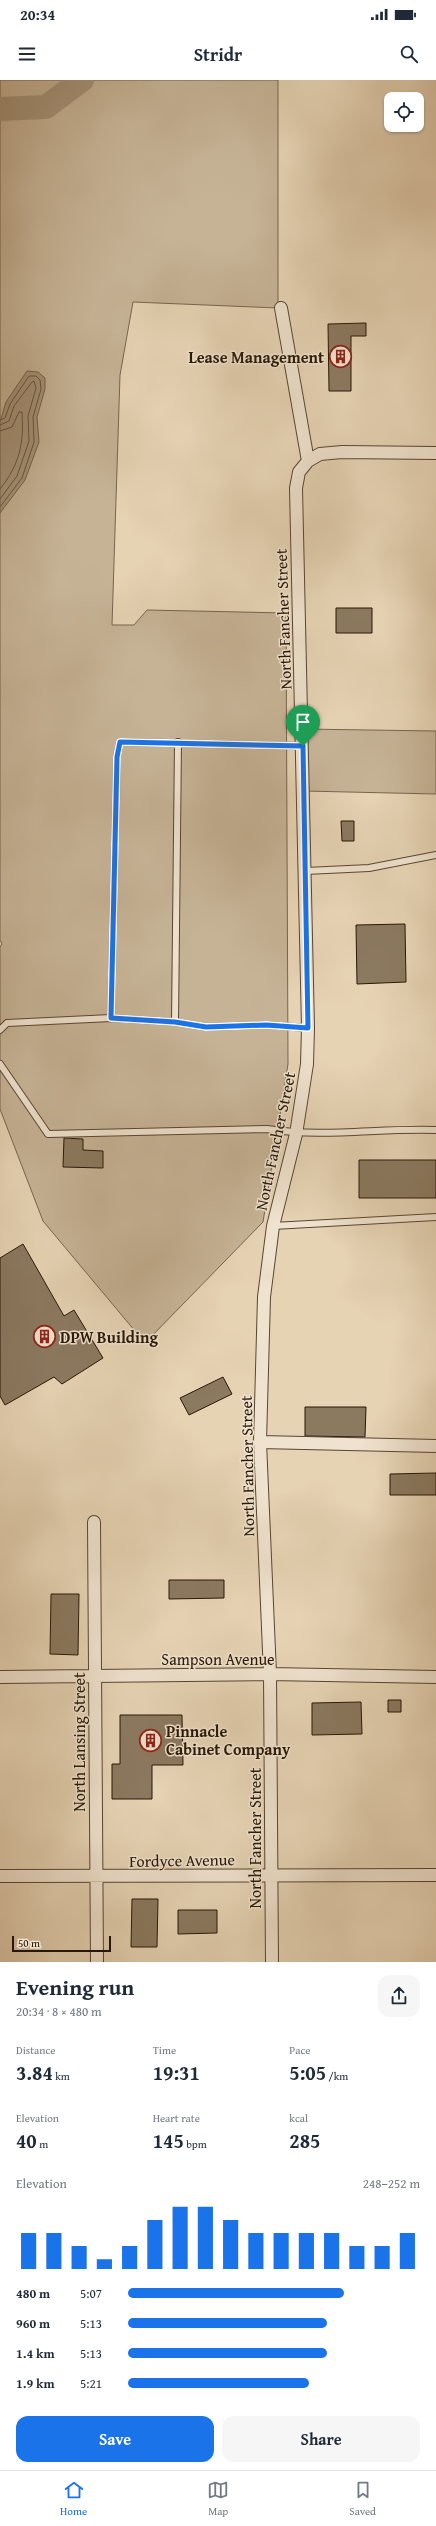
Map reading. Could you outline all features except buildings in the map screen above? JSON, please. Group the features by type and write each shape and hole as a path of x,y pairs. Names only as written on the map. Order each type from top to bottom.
{"street":[{"path":"281,308 308,461 320,454 342,452 436,452"},
{"name":"North Fancher Street","path":"272,1962 270,1875 270,1674 260,1442 264,1297 273,1226 296,1134 308,1064 306,871 296,488 299,472 308,461"},
{"path":"260,1442 436,1446"},
{"name":"North Lansing Street","path":"94,1522 97,1962"},
{"name":"Sampson Avenue","path":"0,1677 270,1674 436,1677"},
{"name":"Fordyce Avenue","path":"0,1876 96,1877 436,1875"}],"lane":[{"path":"111,1018 112,900 117,757 120,742 178,742 303,746"},
{"path":"175,1022 178,742"},
{"path":"306,871 369,868 436,855"},
{"path":"0,1030 7,1023 111,1018 175,1022 206,1027 266,1025 308,1028"},
{"path":"0,1064 48,1134 267,1129 296,1134 404,1129 436,1130"},
{"path":"273,1226 436,1217"}],"shaded area":[{"path":"0,80 278,80 278,308 133,302 120,375 112,625 134,625 147,610 286,613 288,1064 263,1222 145,1343 43,1221 0,1109 0,947 2,944 0,940"},
{"path":"303,729 436,731 436,794 304,791"}],"water":[{"path":"27,371 38,372 45,378 45,389 37,417 39,442 25,480 0,513 0,422 6,402"}],"waterway":[{"path":"0,109 46,107 82,80"}],"place":[{"name":"Lease Management","path":"340,357"},
{"name":"DPW Building","path":"45,1337"},
{"name":"Pinnacle Cabinet Company","path":"151,1740"}],"route":[{"path":"120,742 178,742 303,746 308,1028 266,1025 206,1027 175,1022 111,1018 112,900 117,757 120,742"}]}
